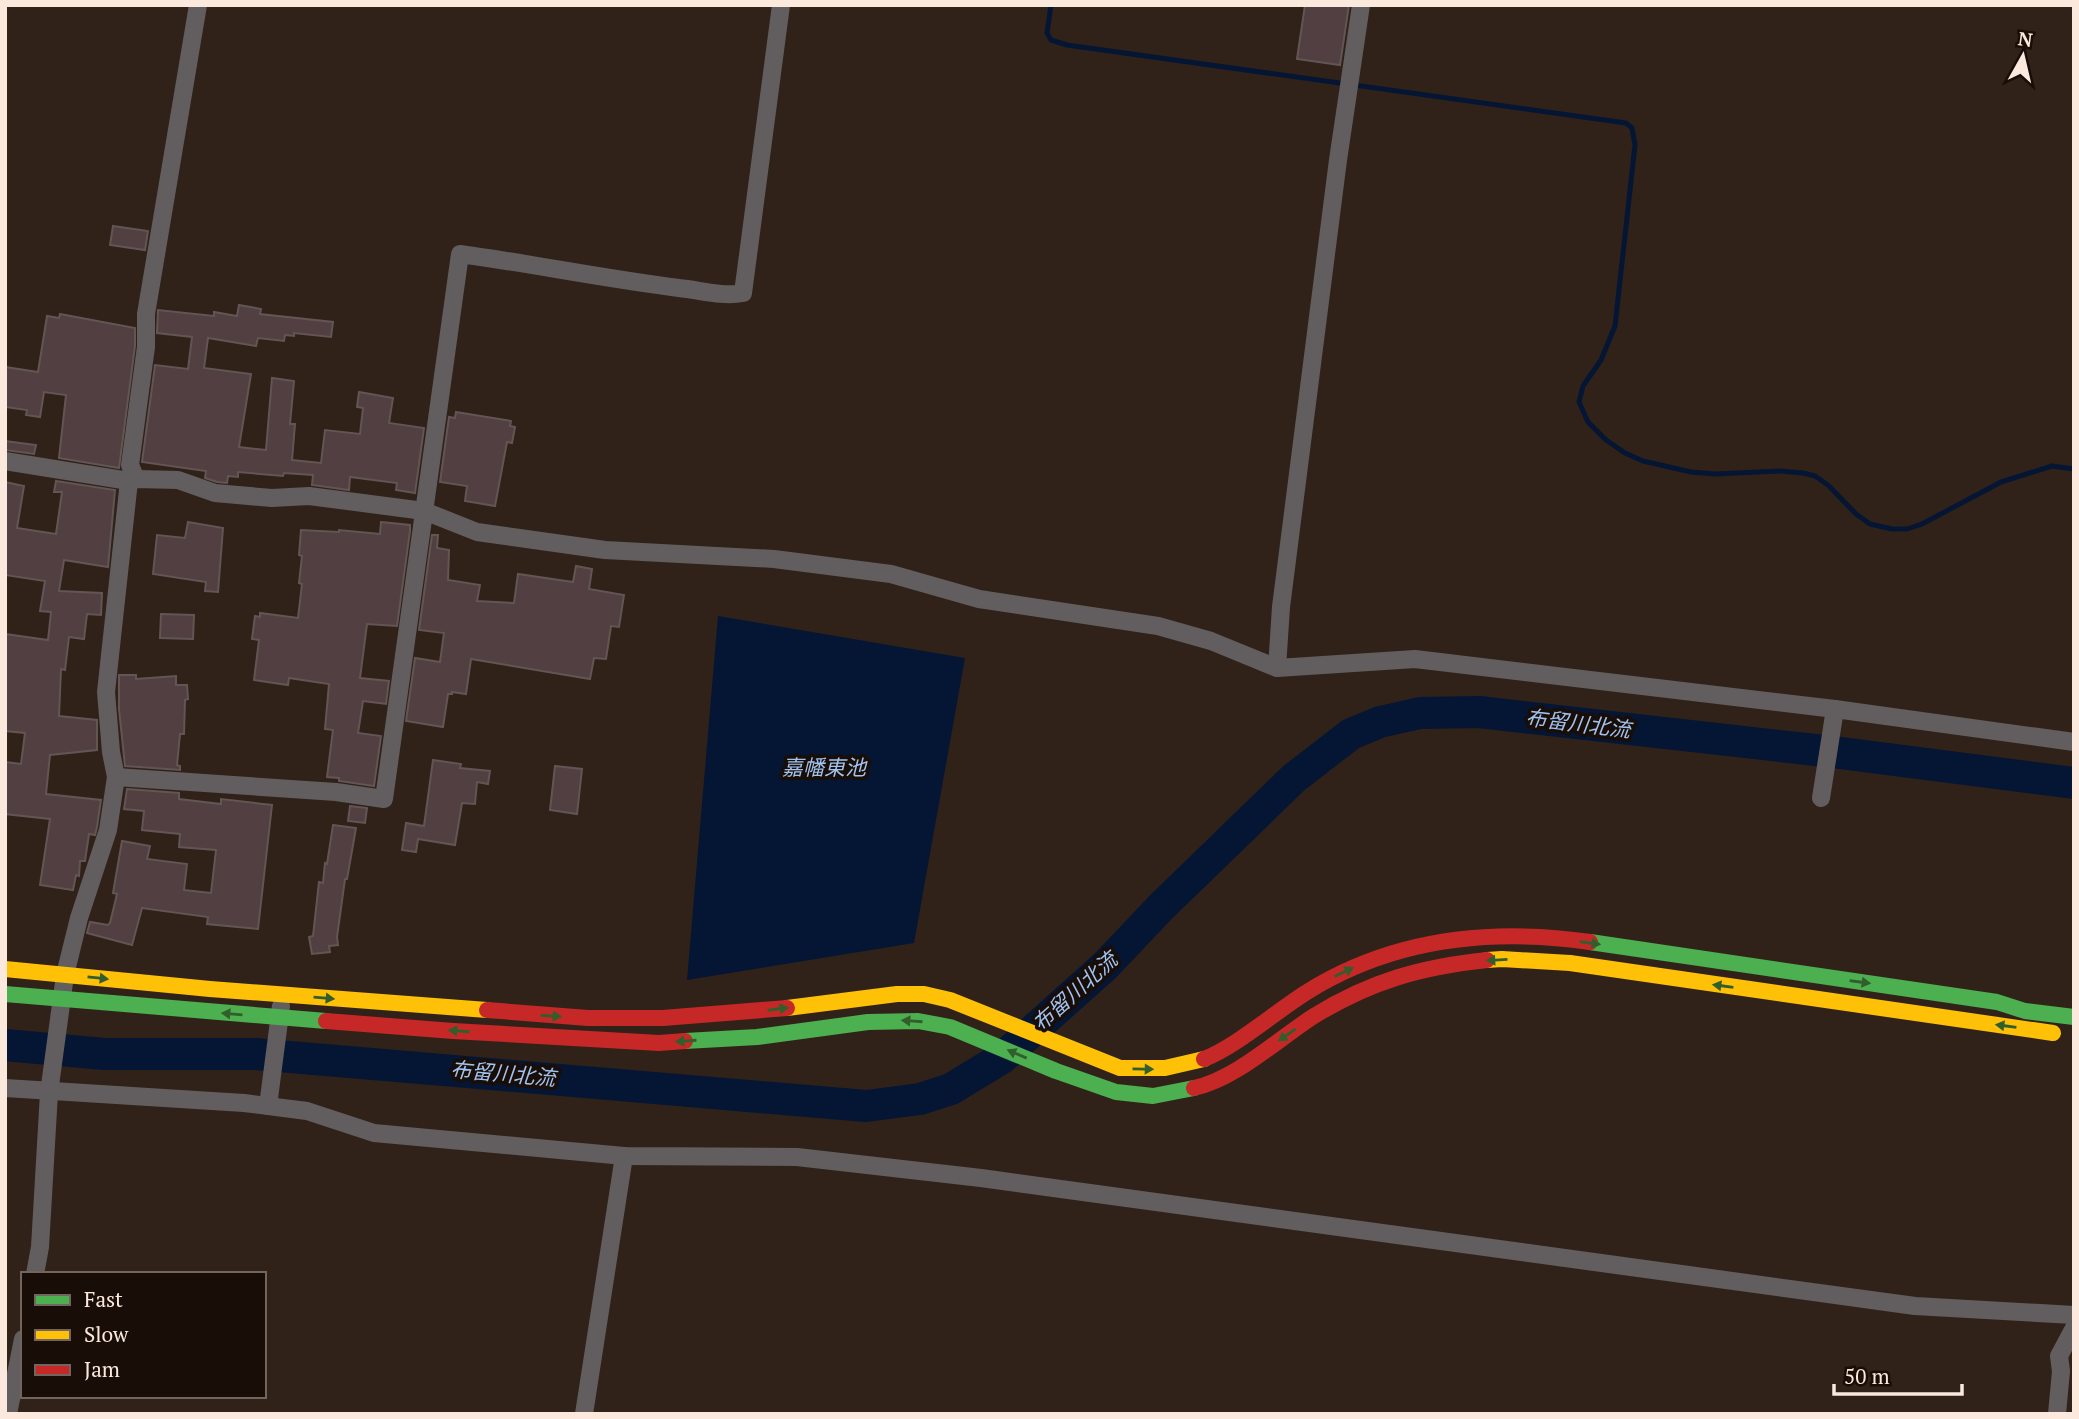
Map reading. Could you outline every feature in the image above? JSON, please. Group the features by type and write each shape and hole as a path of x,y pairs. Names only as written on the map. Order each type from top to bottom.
{"street":[{"path":"35,1272 40,1247 50,1088 65,975 79,918 108,830 116,777 106,692 133,480 130,465 146,347 146,314 198,5"},
{"path":"116,777 323,791 384,799 460,254 643,284 717,293 743,293 781,5"},
{"path":"1277,668 1285,580 1338,160 1361,5"},
{"path":"5,461 133,480 178,480 215,493 272,498 309,496 424,511 477,532 605,550 774,559 891,573 979,599 1158,626 1211,641 1277,668 1415,659 1834,716 2074,742"},
{"path":"1821,798 1834,716"},
{"path":"5,969 282,995 587,1018 663,1018 761,1011 870,996 924,995 950,1000 1120,1068 1145,1070 1174,1068 1210,1057 1319,984 1356,965 1422,944 1460,938 1559,938 1997,1002 2025,1010 2074,1017"},
{"path":"5,994 60,1008 278,1024 659,1043 757,1037 868,1022 918,1021 950,1027 1056,1071 1116,1092 1153,1096 1203,1086 1237,1069 1313,1017 1356,992 1394,977 1449,964 1502,959 1570,963 2074,1036"},
{"path":"269,1103 282,995"},
{"path":"5,1088 50,1088 269,1103 307,1111 374,1133 624,1156 797,1157 981,1178 1915,1306 2074,1315"},
{"path":"584,1414 624,1156"},
{"path":"2057,1414 2061,1371 2059,1356 2074,1328"},
{"path":"8,1414 21,1349"}],"water":[{"name":"嘉幡東池","path":"718,616 965,658 914,943 687,980"}],"building":[{"path":"1305,5 1349,5 1340,65 1297,59"},
{"path":"113,226 148,231 145,250 110,245"},
{"path":"239,305 261,309 260,314 333,322 331,337 294,333 294,336 285,335 284,341 258,338 256,346 208,338 204,368 251,374 239,447 266,450 272,378 294,381 290,424 295,424 292,460 321,463 325,430 360,434 363,408 357,407 359,392 393,398 389,423 424,428 415,493 396,490 397,483 350,477 349,490 312,485 313,475 284,473 283,476 238,472 238,477 228,476 227,483 217,482 205,478 206,471 142,462 155,365 188,369 192,337 157,333 158,310 214,316 214,312 237,316"},
{"path":"60,314 135,328 119,468 59,458 66,395 44,392 40,417 26,415 27,410 5,407 5,367 38,372 47,316 59,318"},
{"path":"456,412 511,421 510,426 515,427 512,443 507,442 495,506 465,501 467,486 440,482 449,417 455,418"},
{"path":"5,441 36,445 34,454 5,450"},
{"path":"56,481 115,490 108,567 64,560 59,591 102,593 101,615 87,614 84,639 69,637 65,670 61,669 59,716 97,720 97,750 50,755 46,794 101,800 95,835 89,834 85,861 80,861 79,876 76,875 73,890 40,885 50,819 5,814 5,762 21,764 25,733 5,731 5,634 48,640 51,612 40,611 45,581 5,575 5,482 24,486 17,528 56,534 62,492 54,492"},
{"path":"188,522 223,528 218,592 205,591 206,582 153,574 157,535 185,538"},
{"path":"381,522 410,525 410,531 397,626 367,624 360,678 389,681 386,704 363,701 358,733 381,736 374,786 327,777 333,730 325,729 329,684 289,678 288,685 254,680 259,640 252,639 255,616 260,617 260,613 298,618 302,584 299,583 301,530 380,534"},
{"path":"432,535 438,535 437,548 449,550 448,580 480,585 477,601 514,603 518,574 573,582 576,566 592,569 589,589 624,595 619,627 611,626 606,659 594,658 590,679 471,659 466,694 448,694 443,727 406,721 415,658 440,662 444,633 419,630"},
{"path":"161,614 194,615 193,639 160,638"},
{"path":"119,675 136,675 136,679 176,676 176,685 187,685 184,734 180,734 177,765 180,770 125,766 119,709"},
{"path":"433,760 461,764 460,768 490,771 488,784 477,782 475,804 462,803 455,845 418,839 416,852 402,850 406,823 424,826"},
{"path":"555,766 582,769 577,814 550,810"},
{"path":"127,789 179,793 179,799 221,804 221,799 272,805 258,929 207,924 208,917 142,908 132,945 87,933 90,922 110,923 117,894 113,893 122,841 150,846 147,859 187,864 184,890 211,893 216,850 179,847 180,834 142,830 144,811 124,809"},
{"path":"350,806 367,808 365,823 348,821"},
{"path":"333,825 356,828 345,879 338,945 329,946 330,952 312,954 309,937 313,936 319,882 323,883"}],"waterway":[{"path":"1051,5 1047,33 1051,40 1067,45 1626,123 1632,128 1635,145 1615,326 1601,360 1583,386 1579,402 1588,422 1606,440 1625,453 1643,461 1691,472 1715,474 1780,471 1815,476 1870,524 1892,529 1907,529 1922,524 2001,482 2052,466 2074,469"},
{"name":"布留川北流","path":"5,1045 104,1054 255,1054 866,1106 920,1099 951,1089 1002,1058 1105,966 1161,907 1294,778 1351,734 1380,722 1420,713 1479,712 1833,752 2074,783"}],"traffic: fast":[{"path":"1590,942 1997,1002 2025,1011 2074,1017"},
{"path":"5,994 326,1021"},
{"path":"685,1041 757,1037 868,1022 918,1021 950,1027 1056,1071 1116,1092 1153,1096 1194,1088"}],"traffic: slow":[{"path":"1487,960 1570,963 2053,1033"},
{"path":"5,969 210,989 487,1010"},
{"path":"787,1008 897,994 924,994 950,1000 1120,1068 1165,1068 1204,1059"}],"traffic: jam":[{"path":"1204,1059 1230,1046 1307,992 1340,974 1408,949 1443,942 1516,936 1590,942"},
{"path":"1194,1088 1241,1067 1314,1016 1356,993 1418,972 1487,960"},
{"path":"487,1010 588,1018 663,1018 787,1008"},
{"path":"326,1021 659,1043 685,1041"}]}
